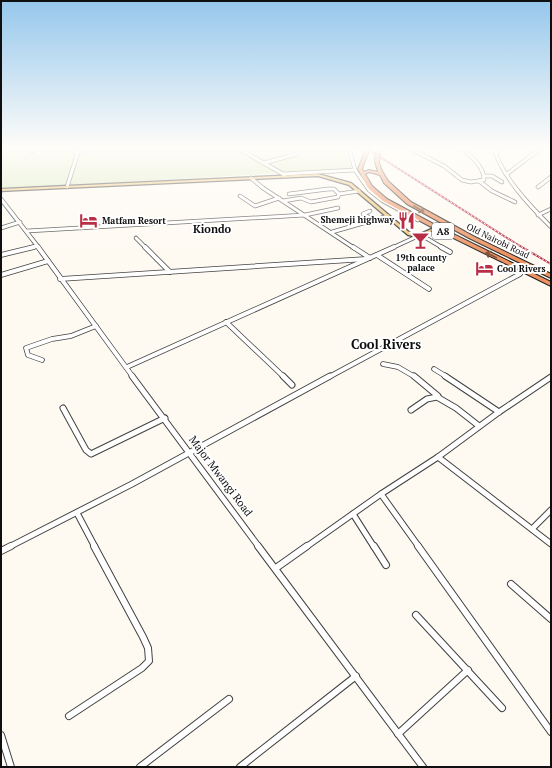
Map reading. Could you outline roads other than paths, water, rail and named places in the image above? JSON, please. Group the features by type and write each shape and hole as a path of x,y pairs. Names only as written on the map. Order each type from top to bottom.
{"highway":[{"name":"Old Nairobi Road","path":"368,184 379,196 437,228 551,284"},
{"name":"Old Nairobi Road","path":"389,184 394,190 415,207 471,237 551,276"},
{"path":"533,276 542,271"}],"main road":[{"path":"1,190 132,184"},
{"path":"348,184 359,191 404,230 420,236 437,228"}],"street":[{"path":"258,184 332,232 369,259"},
{"path":"365,184 369,190 383,201 418,220"},
{"path":"483,184 492,191 514,202"},
{"path":"514,184 531,209 551,227"},
{"path":"538,187 542,184"},
{"path":"288,194 328,188 334,189 339,194"},
{"path":"240,196 255,206 281,200 301,198 311,202 338,197 339,194 359,191"},
{"name":"Major Mwangi Road","path":"1,199 27,231 60,279 165,418 423,767"},
{"path":"27,231 305,215 338,208"},
{"path":"538,215 551,209"},
{"path":"370,211 363,212 363,214 374,220"},
{"path":"332,232 388,216"},
{"path":"1,228 20,222"},
{"path":"127,367 420,236 450,252"},
{"path":"136,238 170,272"},
{"path":"1,255 37,246"},
{"path":"377,255 429,289"},
{"path":"60,279 369,259"},
{"path":"1,275 48,261"},
{"path":"1,551 191,453 322,380 520,274"},
{"path":"226,322 292,385"},
{"path":"42,360 28,355 26,348 52,339 71,336 96,326"},
{"path":"383,364 388,364 404,370 479,426"},
{"path":"434,370 499,412"},
{"path":"276,568 381,494 438,457 479,426 551,377"},
{"path":"411,410 429,398 440,397"},
{"path":"63,408 86,450 91,454 165,418"},
{"path":"438,457 551,544"},
{"path":"381,494 551,732"},
{"path":"532,529 551,510"},
{"path":"69,716 142,668 149,661 148,648 143,637 77,513"},
{"path":"353,514 386,565"},
{"path":"511,584 551,619"},
{"path":"416,615 502,708"},
{"path":"398,734 468,670"},
{"path":"240,767 356,676"},
{"path":"140,767 229,699"},
{"path":"1,735 11,767"}],"waterway":[{"path":"1,189 66,185"},
{"path":"1,192 11,191"},
{"path":"2,204 16,222"}],"railway":[{"path":"422,184 551,264"}],"place":[{"name":"Shemeji highway","path":"407,220"},
{"name":"Matfam Resort","path":"89,221"},
{"name":"19th county palace","path":"421,241"},
{"name":"Cool Rivers","path":"484,269"}],"district":[{"name":"Kiondo","path":"212,229"},
{"name":"Cool Rivers","path":"386,344"}]}
